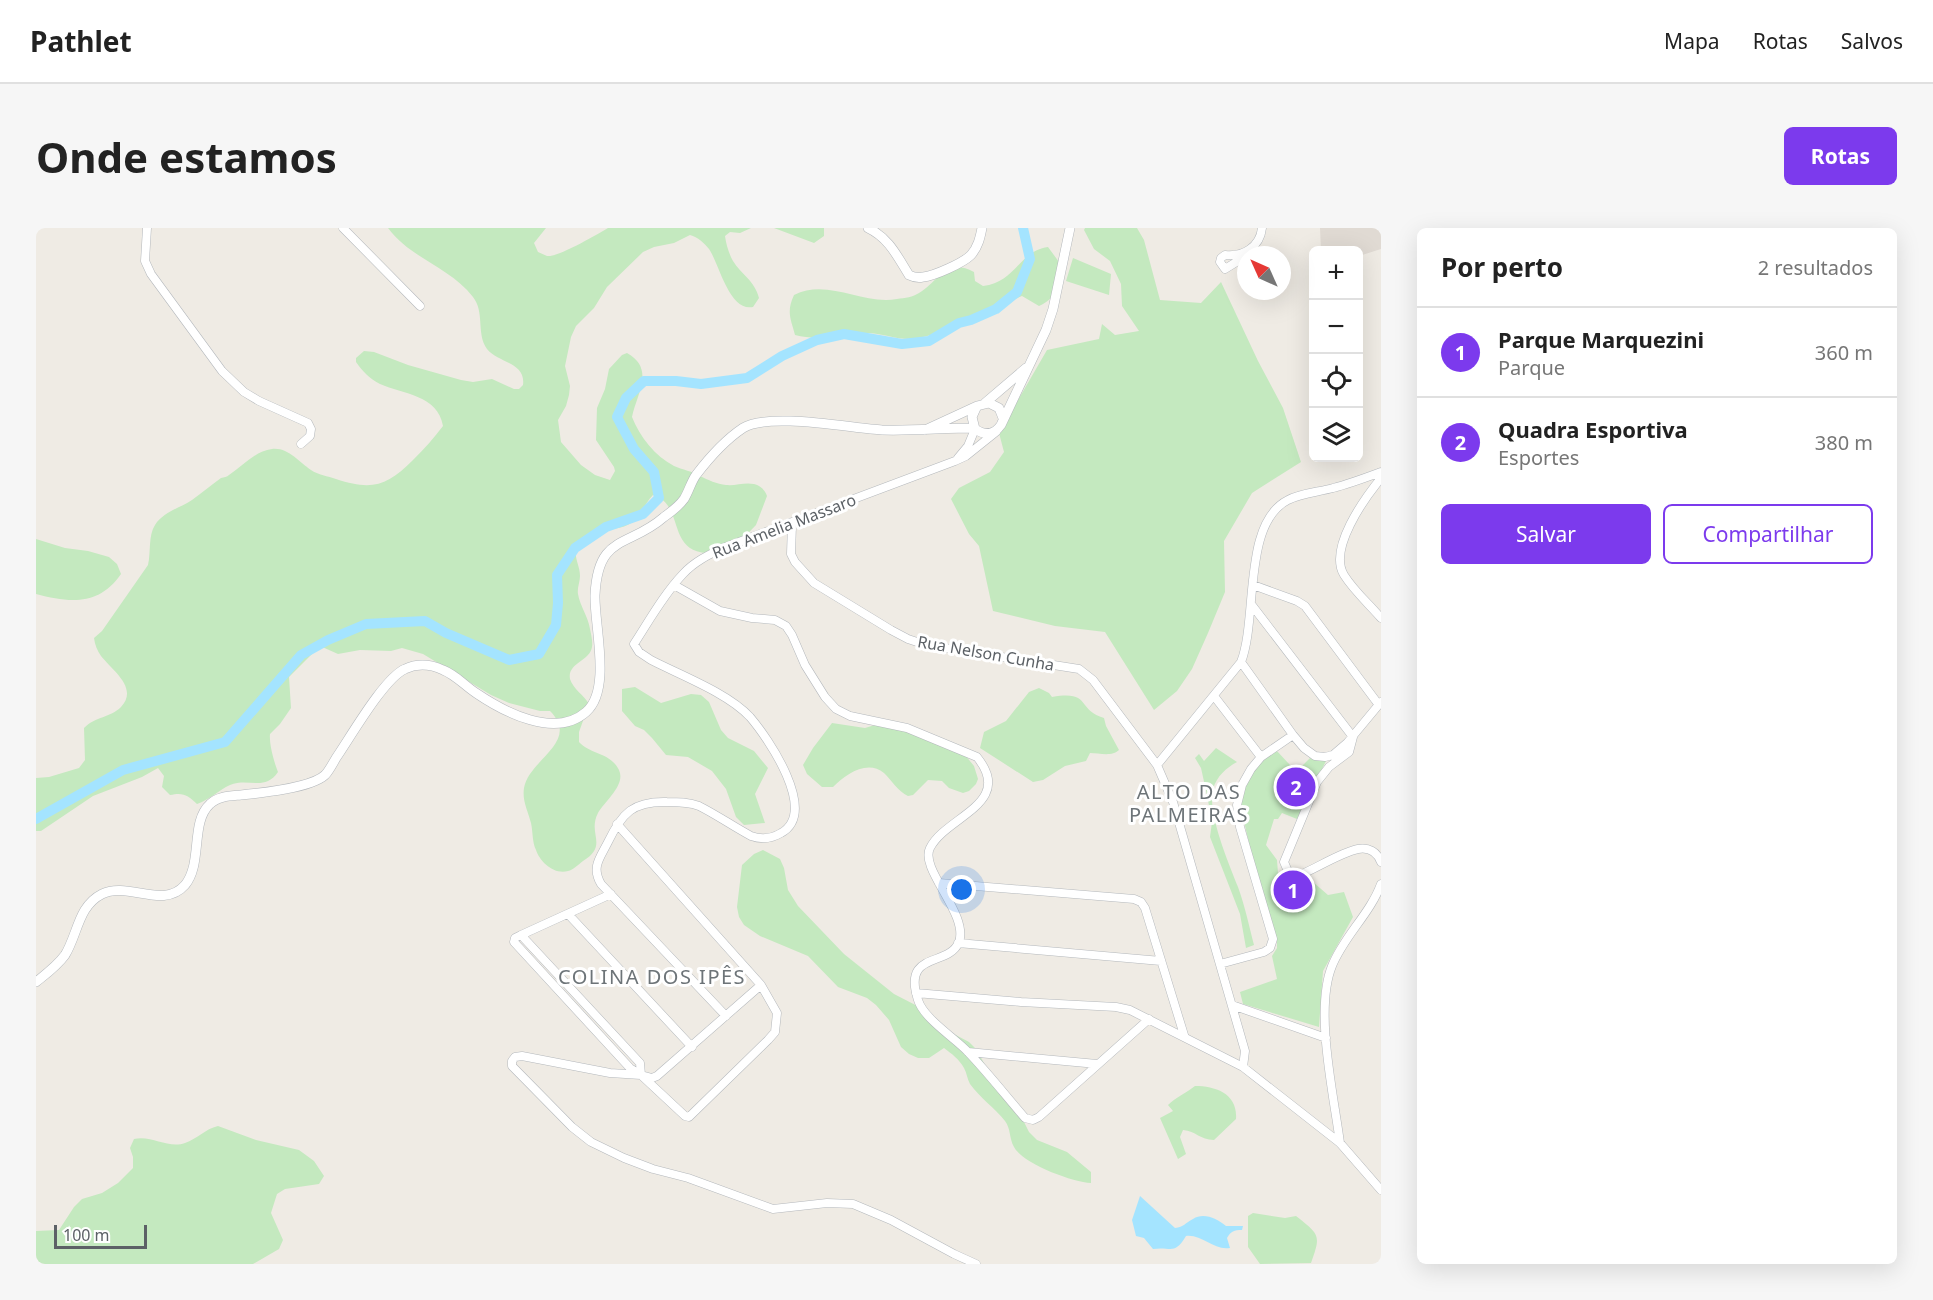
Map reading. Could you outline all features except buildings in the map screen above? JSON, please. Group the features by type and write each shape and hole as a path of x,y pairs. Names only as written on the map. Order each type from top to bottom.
{"street":[{"path":"147,228 145,261 150,274 222,371 244,392 308,423 311,429 310,436 301,444"},
{"path":"343,228 420,306"},
{"path":"868,228 885,239 892,247 909,275 925,278 963,261 972,254 978,244 982,228"},
{"path":"36,982 64,956 82,913 99,895 109,891 124,890 161,896 172,894 188,882 200,823 209,804 229,795 285,789 324,776 382,691 401,670 422,664 443,670 501,709 540,721 554,724 572,720 586,712 593,704 600,680 595,586 603,558 609,548 665,517 683,500 695,476 725,442 747,426 759,422 778,421 879,430 975,428 987,434 997,431 1046,330 1053,309 1070,228"},
{"path":"1253,246 1257,242 1262,228"},
{"path":"1258,246 1269,228"},
{"path":"1237,255 1225,255 1220,262 1225,268 1237,261"},
{"path":"955,461 969,446 975,428 972,421 973,413 1030,364"},
{"path":"925,430 983,403 996,405 1003,418"},
{"name":"Rua Amelia Massaro","path":"617,824 630,810 642,804 682,802 696,805 759,839 780,834 792,822 794,809 792,787 787,773 769,742 749,717 736,705 651,660 639,652 634,644 684,573 700,560 723,548 955,461 966,456 997,431"},
{"path":"1243,1067 1245,1051 1232,1005 1173,802 1157,765 1241,663 1246,649 1260,540 1267,520 1279,505 1291,498 1335,488 1381,472"},
{"path":"1381,478 1360,507 1345,536 1340,556 1341,568 1345,576 1381,617"},
{"name":"Rua Nelson Cunha","path":"792,524 791,554 795,562 814,583 908,639 926,645 1079,669 1093,680 1157,765"},
{"path":"674,585 720,611 752,618 776,620 786,626 810,673 825,697 836,709 850,716 907,728 977,757 985,767 990,779 986,792 977,806 936,840 928,851 929,861 956,915 960,933 958,943 950,952 927,961 919,969 914,979 919,1004 968,1052 1025,1118 1033,1120 1039,1117 1149,1019"},
{"path":"1241,663 1293,735 1304,748 1315,756 1325,758 1333,755 1353,737 1380,704 1305,606 1298,601 1253,585"},
{"path":"1251,604 1353,737"},
{"path":"1214,696 1261,757"},
{"path":"1220,964 1264,952 1270,948 1273,939 1240,827 1237,805 1242,785 1261,757 1293,735"},
{"path":"1353,737 1349,752 1329,767 1317,782 1284,862 1290,876 1295,877 1358,849 1370,849 1378,855 1381,862"},
{"path":"611,894 521,934 640,1063 641,1075 685,1116 691,1116 775,1032 778,1022 777,1013 761,985 617,824 596,867 596,876 726,1017"},
{"path":"939,883 1134,899 1141,902 1145,908 1184,1035"},
{"path":"1340,1143 1324,1022 1325,995 1331,967 1344,943 1367,913 1381,884"},
{"path":"568,914 692,1047"},
{"path":"958,943 1161,961"},
{"path":"761,985 692,1047 652,1078 641,1075 609,1074 522,1056 515,1057 512,1066 572,1127 591,1142 624,1158 653,1169 688,1178 773,1209 827,1203 853,1204 891,1220 976,1264"},
{"path":"916,993 1116,1007 1130,1010 1184,1035 1243,1067 1340,1143 1381,1190"},
{"path":"1232,1005 1326,1038"},
{"path":"968,1052 1097,1064"}],"shaded area":[{"path":"1320,228 1381,228 1381,249 1363,255 1363,246 1321,246"}],"green space":[{"path":"388,228 546,228 534,243 538,252 552,256 608,228 751,228 740,233 730,232 725,236 733,261 757,292 759,298 753,307 745,307 737,302 731,295 709,249 701,240 690,235 674,243 643,252 607,287 594,308 576,326 571,337 565,366 570,386 569,395 558,420 561,442 581,465 595,475 610,480 615,471 596,440 597,408 605,389 609,369 622,355 627,353 636,359 642,374 642,383 632,417 639,432 654,451 674,466 719,484 754,484 762,488 767,496 756,525 728,552 707,553 694,550 686,544 680,536 669,508 663,500 653,495 631,523 589,534 583,538 576,549 580,576 578,594 589,624 592,643 590,652 572,669 570,674 571,683 589,704 579,732 579,742 611,760 619,770 620,776 614,793 595,820 595,850 574,868 563,872 544,863 535,847 524,788 535,768 557,741 560,732 558,722 550,711 540,711 509,703 491,695 423,654 402,648 391,651 360,650 338,654 320,646 289,677 291,708 270,734 272,753 278,772 267,781 230,785 197,804 185,795 170,795 162,787 164,776 158,768 142,777 93,796 41,831 36,831 36,778 49,777 79,768 85,760 84,728 93,721 117,711 126,700 127,693 122,680 101,656 94,638 102,631 148,565 151,534 162,517 192,500 221,478 228,476 266,450 283,450 317,473 360,485 387,481 404,469 443,426 440,416 427,402 380,384 364,372 356,362 356,358 364,351 374,352 408,365 461,380 473,382 492,379 514,389 519,389 523,385 523,377 516,367 487,349 482,337 479,309 473,297 453,278 408,248"},
{"path":"774,228 824,228 824,236 814,243"},
{"path":"1085,228 1137,228 1144,240 1160,300 1201,303 1221,282 1283,408 1301,462 1252,493 1224,541 1225,592 1192,669 1177,691 1154,710 1105,632 1055,626 993,611 979,546 969,534 951,499 959,488 990,472 1004,452 999,433 1047,350 1099,339 1102,324 1115,335 1139,331 1122,306 1121,284 1110,261 1094,249"},
{"path":"1048,247 1059,262 1057,282 1051,298 1039,306 1022,296 1005,304 992,306 952,327 921,338 898,338 870,333 821,338 795,335 790,315 794,295 819,289 870,299 903,298 917,294 943,272 956,267 974,272 975,281 983,286 1003,279 1030,254"},
{"path":"1073,258 1111,274 1109,295 1066,281"},
{"path":"36,539 109,557 117,564 121,574 103,592 93,597 72,600 36,594"},
{"path":"635,687 661,703 691,694 701,695 709,702 721,730 728,738 754,751 768,768 755,794 765,823 744,825 736,817 726,789 712,771 688,757 666,755 644,730 635,726 622,711 622,689"},
{"path":"1039,688 1052,697 1079,698 1095,715 1104,718 1119,750 1109,754 1090,753 1086,761 1065,766 1043,780 1033,782 980,748 984,732 1006,721 1029,692"},
{"path":"832,723 865,728 878,724 901,729 961,750 974,766 978,779 976,784 963,793 949,788 942,781 928,780 913,795 908,796 898,789 884,773 877,769 864,768 850,774 833,787 822,787 807,774 803,765"},
{"path":"1216,748 1237,762 1219,776 1213,789 1212,799 1220,838 1245,909 1254,945 1246,948 1240,914 1210,837 1212,822 1207,795 1201,768 1195,758 1199,754 1204,761"},
{"path":"1276,750 1290,765 1301,767 1310,758 1326,761 1297,819 1282,813 1278,819 1274,819 1266,845 1277,860 1278,873 1296,885 1313,882 1328,895 1344,892 1353,917 1323,971 1319,1027 1243,1004 1240,992 1277,979 1272,956 1277,948 1277,939 1251,852 1240,804 1244,785 1260,760"},
{"path":"763,850 780,859 788,890 798,906 844,954 894,994 929,1012 952,1033 969,1042 1016,1106 1029,1132 1037,1140 1067,1152 1091,1172 1091,1183 1072,1179 1037,1166 1019,1153 1012,1144 1005,1121 974,1089 962,1065 944,1048 929,1058 918,1058 909,1054 901,1047 889,1020 876,1005 867,998 838,987 808,956 760,936 744,925 737,907 742,865 754,854"},
{"path":"1195,1086 1211,1088 1224,1093 1233,1103 1236,1119 1214,1140 1205,1139 1183,1130 1180,1137 1186,1154 1178,1159 1160,1118 1173,1111 1168,1105"},
{"path":"218,1126 256,1140 299,1150 314,1161 324,1176 319,1184 285,1189 277,1194 271,1213 283,1240 279,1249 253,1264 36,1264 36,1231 59,1230 82,1199 102,1193 118,1183 133,1168 130,1148 134,1139 179,1144"},
{"path":"1253,1213 1285,1218 1296,1216 1310,1227 1317,1241 1311,1263 1260,1264 1248,1247 1248,1216"}],"water":[{"path":"1140,1196 1175,1228 1197,1217 1206,1216 1226,1226 1243,1226 1242,1230 1233,1231 1228,1236 1230,1248 1219,1247 1197,1237 1186,1236 1175,1248 1153,1249 1144,1238 1136,1236 1132,1220"}],"waterway":[{"path":"36,819 123,770 225,742 301,655 328,640 366,624 425,621 446,633 509,660 539,654 556,625 557,575 575,548 606,527 643,514 659,498 654,472 634,449 617,417 626,398 644,381 701,384 747,378 782,356 817,340 844,334 902,344 929,341 959,323 996,309 1017,292 1030,259 1023,228"}],"place":[{"name":"Quadra Esportiva","path":"1296,787"},
{"name":"Parque Marquezini","path":"1293,890"}],"district":[{"name":"ALTO DAS PALMEIRAS","path":"1189,802"},
{"name":"COLINA DOS IPÊS","path":"652,976"}]}
